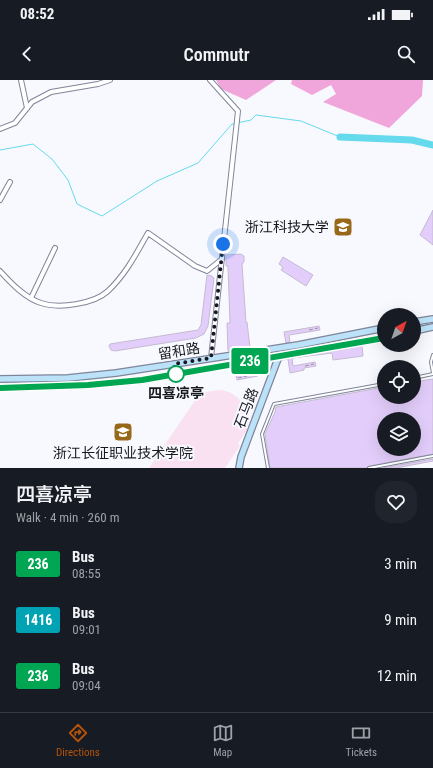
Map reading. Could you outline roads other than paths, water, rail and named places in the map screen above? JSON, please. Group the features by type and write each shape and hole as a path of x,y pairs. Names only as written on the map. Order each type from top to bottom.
{"main road":[{"path":"421,321 433,318"},
{"path":"421,330 433,327"},
{"name":"留和路","path":"0,379 68,378 116,373 298,345 377,329"},
{"name":"留和路","path":"0,388 88,385 142,380 377,339"},
{"name":"石马路","path":"239,468 241,457 278,356"}],"street":[{"path":"21,80 27,108"},
{"path":"0,129 15,123 32,102 51,92 98,84 110,80"},
{"path":"210,80 238,111 211,358"},
{"path":"0,200 10,182"},
{"path":"0,271 13,285 31,298 42,303 60,305 84,303 107,292 129,268 148,233 195,266 207,271 222,259"},
{"path":"31,298 55,248"}],"lane":[{"path":"421,376 433,373 431,362 433,354"},
{"path":"268,468 262,434 274,404 377,385"},
{"path":"369,468 433,456"}],"waterway":[{"path":"237,123 251,120 256,115 301,121 340,137"},
{"path":"0,150 33,144 52,159 68,180 77,204 102,216 157,181 198,163 232,124 234,124"},
{"path":"340,137 412,140 433,145"}],"place":[{"name":"浙江科技大学","path":"343,227"},
{"name":"四喜凉亭","path":"176,374"},
{"name":"浙江长征职业技术学院","path":"123,432"}]}
